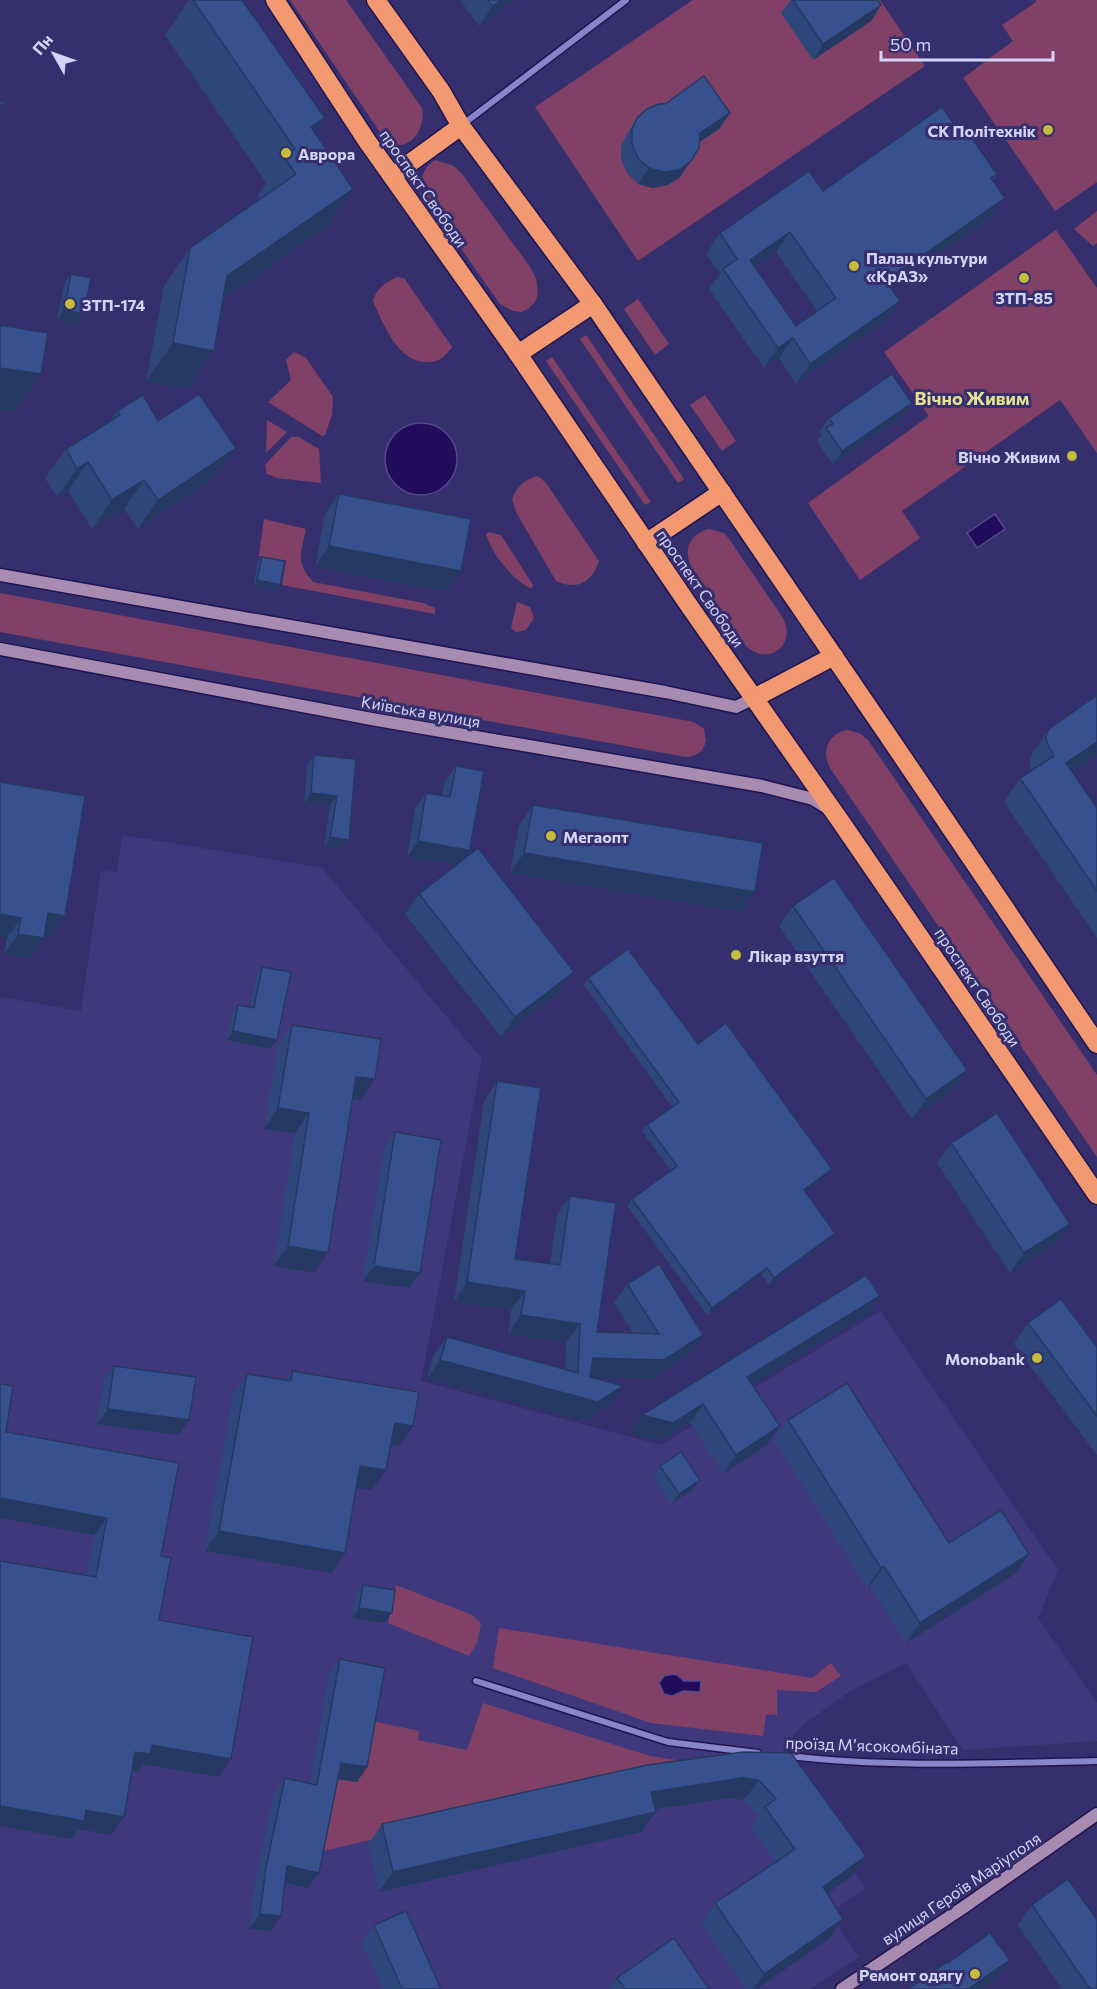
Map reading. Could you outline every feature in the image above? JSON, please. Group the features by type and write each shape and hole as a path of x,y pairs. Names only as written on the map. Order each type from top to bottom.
{"highway":[{"name":"проспект Свободи","path":"275,0 367,141 518,354 1097,1196"},
{"path":"376,0 441,91 460,126 593,304 1097,1044"},
{"path":"392,176 460,126"},
{"path":"518,354 593,304"},
{"path":"646,543 722,492"},
{"path":"754,698 834,656"}],"main road":[{"path":"0,575 665,692 736,707 754,698"},
{"name":"Київська вулиця","path":"0,649 377,720 762,786 813,799 834,811"},
{"name":"вулиця Героїв Маріуполя","path":"842,1989 1097,1814"}],"street":[{"path":"460,126 626,0"},
{"name":"проїзд Мʼясокомбіната","path":"476,1681 668,1742 762,1753"},
{"name":"проїзд Мʼясокомбіната","path":"783,1756 938,1763 1097,1761"}],"shaded area":[{"path":"290,0 346,0 422,108 421,125 413,139 400,145 384,138"},
{"path":"693,0 880,0 925,66 638,261 535,107"},
{"name":"СК Політехнік","path":"1036,0 1097,0 1097,182 1055,211 963,78 1013,41 1002,25"},
{"path":"435,160 454,166 462,174 528,264 536,278 538,294 535,302 528,309 521,312 513,311 500,304 426,199 422,188 422,177 426,168"},
{"path":"1097,211 1097,243 1093,246 1074,229"},
{"path":"1056,230 1097,288 1097,453 1060,400 902,511 920,538 860,580 808,503 929,416 884,352"},
{"path":"397,277 404,278 452,347 440,359 430,362 409,357 387,331 373,301 382,286"},
{"path":"638,299 669,344 655,355 624,309"},
{"path":"586,335 684,479 678,483 580,339"},
{"path":"294,352 306,358 333,397 332,415 325,435 322,436 268,402 291,380 286,360"},
{"path":"552,357 651,502 645,505 546,361"},
{"path":"705,395 736,441 722,451 690,405"},
{"path":"267,420 287,432 266,453"},
{"path":"421,423 441,429 451,439 457,459 451,479 441,489 421,495 401,489 391,479 385,459 391,439 401,429"},
{"path":"291,437 299,437 319,449 321,483 277,478 267,474 265,465"},
{"path":"538,476 546,483 599,561 592,574 583,583 571,585 556,581 516,512 512,499 517,490 525,481"},
{"path":"995,514 1005,529 977,548 967,533"},
{"path":"264,519 306,529 301,557 304,569 313,582 423,603 435,608 435,614 282,585 286,561 259,556"},
{"path":"709,529 724,533 729,539 783,618 786,637 778,650 763,654 754,652 746,646 691,566 688,553 690,543 697,534"},
{"path":"489,532 501,535 533,585 532,588 523,584 503,565 492,549 486,534"},
{"path":"0,593 694,722 704,729 706,741 699,753 686,757 0,632"},
{"path":"517,602 530,607 534,618 526,630 516,632 511,628"},
{"path":"847,730 859,733 868,740 1097,1075 1097,1157 830,768 826,755 828,744 835,735"},
{"path":"122,835 322,868 482,1059 421,1381 661,1445 880,1311 1058,1570 1038,1618 1097,1703 1097,1741 963,1750 906,1663 849,1692 808,1721 795,1733 775,1764 866,1888 829,1913 859,1957 810,1989 0,1989 0,997 81,1011 101,871 117,872"},
{"path":"396,1585 472,1615 481,1624 477,1643 469,1656 388,1623"},
{"path":"499,1628 812,1678 831,1663 841,1676 816,1692 777,1690 777,1715 766,1714 763,1736 651,1723 493,1668"},
{"path":"673,1674 684,1681 701,1681 700,1692 683,1691 672,1696 664,1694 659,1683 664,1676"},
{"path":"483,1703 650,1756 711,1765 678,1768 319,1852 333,1778 368,1720 419,1731 418,1740 467,1750"}],"building":[{"path":"193,0 242,0 325,118 311,127 353,189 227,276 214,351 173,343 190,248 296,174 284,157 295,149"},
{"path":"488,0 501,0 493,6"},
{"path":"793,0 878,0 881,5 823,44"},
{"path":"704,76 730,113 700,133 699,148 691,161 679,170 664,172 649,168 638,158 632,144 632,130 637,118 647,109 665,104"},
{"name":"Палац культури «КрАЗ»","path":"942,107 956,127 961,123 997,174 991,178 1005,198 886,281 900,301 810,364 793,338 778,348 723,269 737,259 720,233 809,171 823,191","holes":["790,232 836,298 796,326 750,260"]},
{"path":"71,274 91,278 84,314 64,310"},
{"path":"0,325 48,333 41,374 0,368"},
{"path":"892,374 912,403 842,451 826,428 833,424 829,418"},
{"path":"199,394 236,448 158,500 144,480 112,500 88,462 77,469 66,449 120,415 117,411 143,395 158,421"},
{"path":"339,494 471,519 461,571 329,546"},
{"path":"262,557 285,561 280,585 257,580"},
{"path":"1097,695 1097,742 1066,763 1097,808 1097,891 1020,778 1054,756 1047,743 1046,736 1049,729"},
{"path":"314,755 356,759 349,840 330,837 337,796 311,793"},
{"path":"456,766 484,771 470,848 473,851 418,841 426,793 450,797"},
{"path":"0,782 85,796 65,916 48,913 44,938 18,934 21,918 0,914"},
{"path":"533,805 763,843 755,892 524,853"},
{"path":"478,848 574,972 515,1017 419,894"},
{"path":"834,878 967,1070 926,1099 793,906"},
{"path":"628,949 698,1044 726,1023 832,1169 804,1190 835,1233 774,1278 767,1268 712,1308 632,1199 677,1166 647,1125 679,1102 588,978"},
{"path":"262,967 291,972 277,1040 233,1031 238,1005 254,1008"},
{"path":"292,1025 381,1039 375,1079 356,1077 328,1253 288,1246 309,1113 278,1108"},
{"path":"497,1081 541,1088 515,1259 560,1265 570,1196 616,1203 597,1332 659,1334 627,1284 659,1264 703,1335 664,1360 593,1358 590,1377 623,1386 598,1402 440,1360 447,1337 578,1373 580,1324 521,1315 525,1291 467,1282"},
{"path":"997,1113 1070,1224 1024,1253 951,1143"},
{"path":"395,1132 441,1140 420,1273 374,1266"},
{"path":"866,1275 880,1296 747,1377 780,1426 736,1455 703,1404 673,1423 642,1415"},
{"path":"1061,1299 1097,1347 1097,1416 1028,1323"},
{"path":"114,1366 196,1377 189,1420 108,1409"},
{"path":"292,1371 419,1392 413,1426 395,1423 386,1470 360,1466 345,1553 219,1531 247,1374 291,1381"},
{"path":"847,1383 949,1543 1001,1510 1029,1554 920,1623 884,1566 881,1568 788,1420"},
{"path":"0,1384 13,1386 6,1432 179,1463 161,1556 171,1558 159,1620 253,1637 231,1759 152,1745 150,1754 135,1752 124,1817 86,1810 84,1821 0,1806 0,1561 96,1577 107,1518 0,1498"},
{"path":"681,1452 700,1480 679,1494 660,1466"},
{"path":"363,1585 395,1590 392,1613 359,1608"},
{"path":"340,1659 385,1668 367,1767 341,1763 319,1873 287,1866 281,1916 260,1914 266,1867 285,1778 317,1785"},
{"path":"743,1752 791,1753 866,1856 823,1887 843,1919 764,1974 715,1903 795,1849 765,1807 776,1799 759,1780 742,1778 651,1792 656,1812 393,1872 382,1824 647,1765"},
{"path":"1068,1879 1097,1920 1097,1989 1090,1989 1032,1905"},
{"path":"406,1911 441,1989 402,1989 374,1925"},
{"path":"990,1933 1010,1960 968,1989 908,1989 948,1963"},
{"path":"674,1938 709,1989 625,1989 617,1978"}],"place":[{"name":"СК Політехнік","path":"1048,130"},
{"name":"Аврора","path":"286,153"},
{"name":"Палац культури «КрАЗ»","path":"854,266"},
{"name":"ЗТП-85","path":"1024,278"},
{"name":"ЗТП-174","path":"70,304"},
{"name":"Вічно Живим","path":"1072,456"},
{"name":"Мегаопт","path":"551,836"},
{"name":"Лікар взуття","path":"736,955"},
{"name":"Monobank","path":"1037,1358"},
{"name":"Ремонт одягу","path":"975,1974"}],"district":[{"name":"Вічно Живим","path":"972,398"}]}
